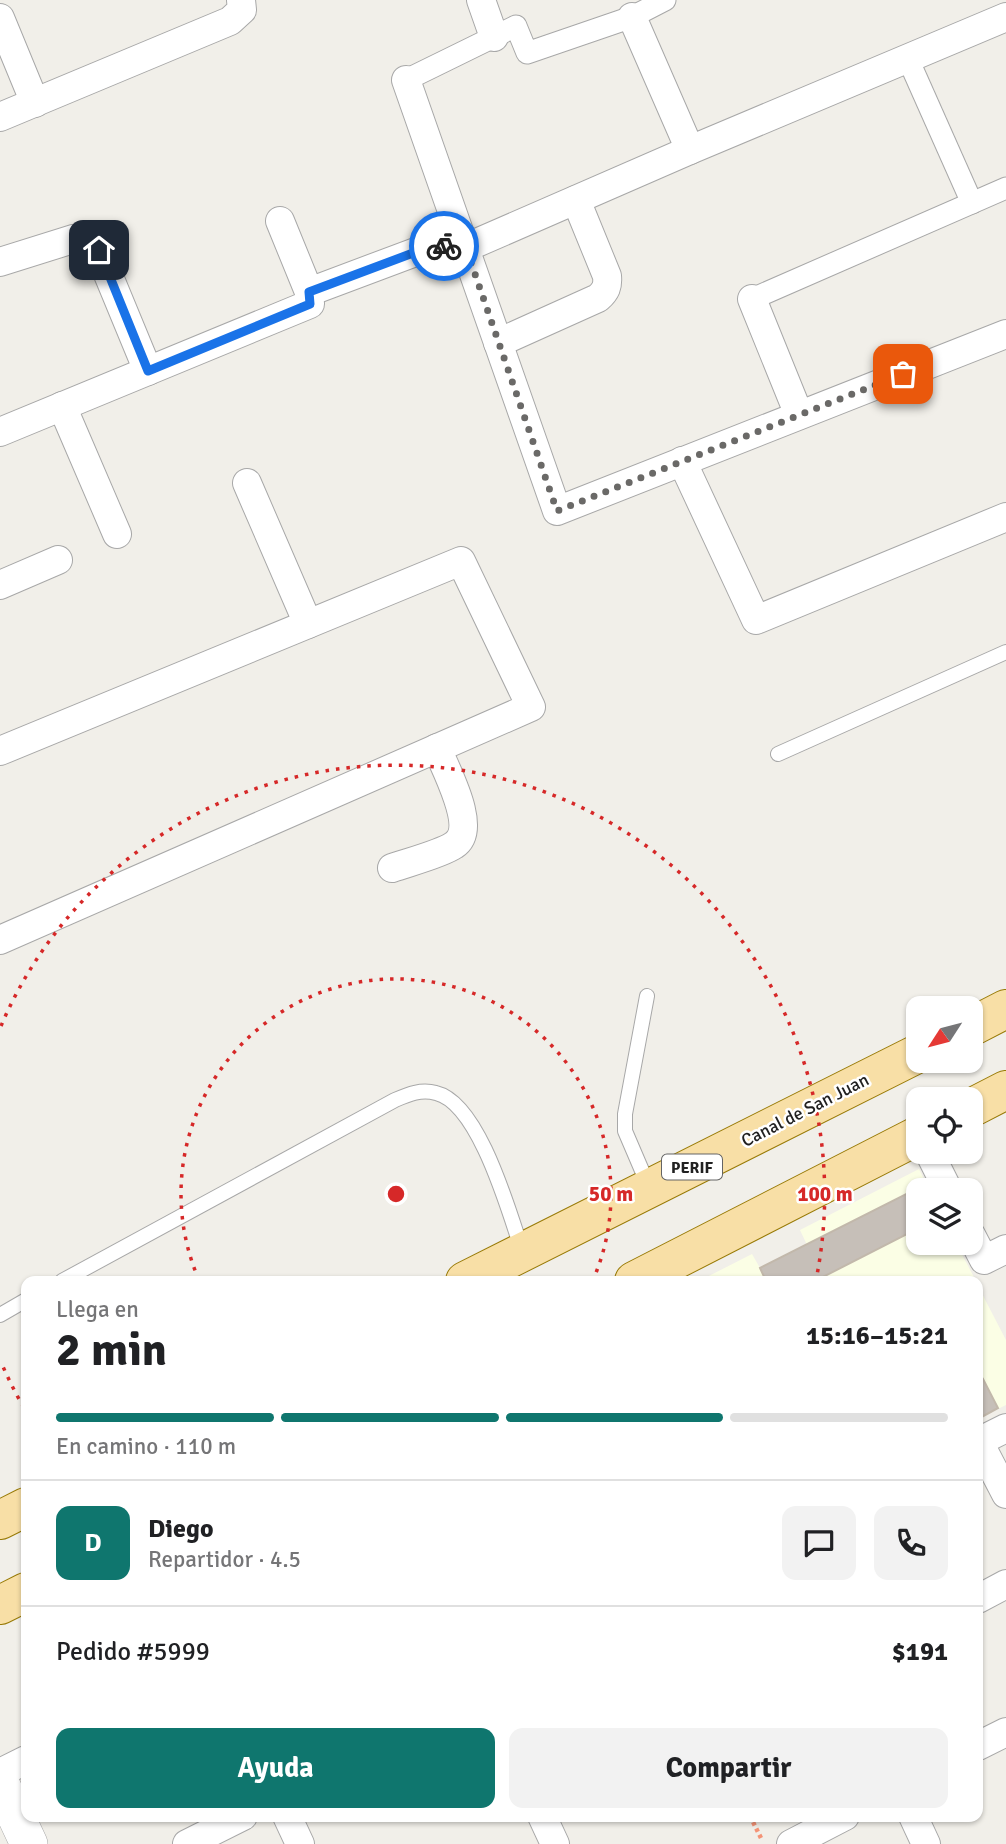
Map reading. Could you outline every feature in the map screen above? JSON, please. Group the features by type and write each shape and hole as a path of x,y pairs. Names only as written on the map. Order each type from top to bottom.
{"main road":[{"path":"984,1020 1006,1009"},
{"name":"Canal de San Juan","path":"476,1276 906,1060"},
{"path":"983,1102 1006,1090"},
{"path":"647,1276 906,1142"},
{"path":"0,1605 21,1594"}],"street":[{"path":"0,117 229,21 242,10 241,0"},
{"path":"481,0 494,37"},
{"path":"665,0 632,17 527,53 516,26 406,79 557,511 1006,334"},
{"path":"632,17 690,149"},
{"path":"309,292 429,247 466,248 690,149 1006,17"},
{"path":"0,18 35,103"},
{"path":"908,59 972,202"},
{"path":"799,415 752,299 1006,188"},
{"path":"498,343 598,298 605,292 607,276 576,200"},
{"path":"0,432 310,304 309,292 280,221"},
{"path":"0,262 73,239 88,238 99,250 148,371"},
{"path":"61,406 117,534"},
{"path":"682,461 756,620 1006,517"},
{"path":"247,483 308,624"},
{"path":"0,584 58,560"},
{"path":"0,751 461,561 531,707 0,940"},
{"path":"392,868 456,844 464,832 464,816 437,748"},
{"path":"981,1255 984,1260 1006,1249"},
{"path":"983,1440 1006,1428"},
{"path":"983,1451 1006,1494"},
{"path":"983,1596 1006,1584"},
{"path":"983,1744 1006,1732"},
{"path":"0,1773 21,1762"},
{"path":"0,1782 29,1844"},
{"path":"187,1844 231,1822"},
{"path":"290,1822 300,1844"},
{"path":"545,1822 555,1844"},
{"path":"791,1844 833,1822"},
{"path":"916,1822 926,1844"}],"lane":[{"path":"778,754 1006,652"},
{"path":"647,996 625,1114 625,1131 650,1188"},
{"path":"71,1276 395,1100 417,1091 439,1093 461,1110 487,1152 523,1252"},
{"path":"0,1315 21,1303"}],"path":[{"path":"754,1822 764,1844"}],"shaded area":[{"path":"919,1169 923,1178 906,1178 906,1255 962,1255 973,1276 709,1276 752,1254 760,1268 807,1245 800,1230"},
{"path":"983,1296 1006,1340 1006,1405 983,1416"}],"building":[{"path":"906,1194 906,1235 825,1276 764,1276 760,1268"},
{"path":"983,1379 998,1408 983,1416"}],"way so far":[{"path":"444,246 466,248 557,511 903,374"}],"route":[{"path":"99,250 148,371 310,304 309,292 429,247 444,246"}]}
